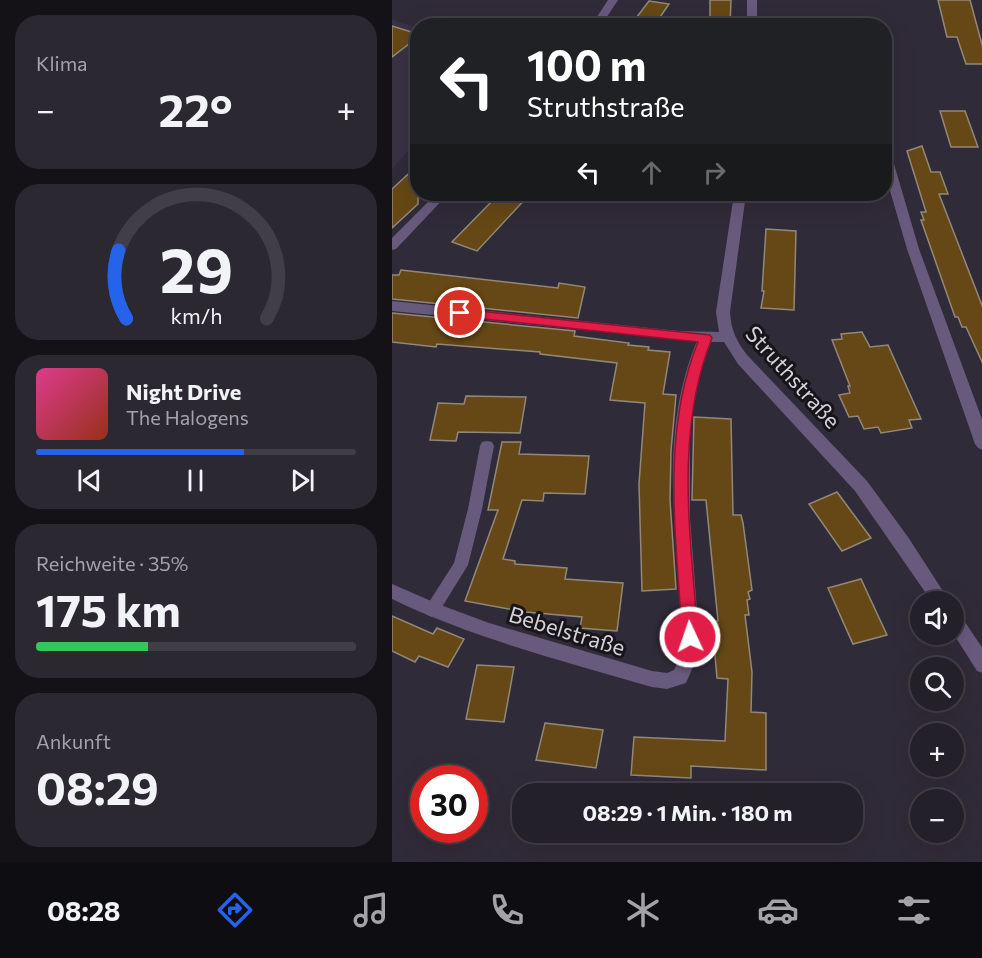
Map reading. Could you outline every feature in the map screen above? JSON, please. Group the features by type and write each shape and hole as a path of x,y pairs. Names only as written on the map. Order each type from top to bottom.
{"street":[{"path":"601,18 613,0"},
{"path":"752,0 752,18"},
{"path":"892,178 913,249 983,444"},
{"path":"392,246 435,201"},
{"path":"728,337 723,323 723,312 739,201"},
{"name":"Struthstraße","path":"392,306 705,338 728,337 743,360 861,486 935,591"},
{"name":"Bebelstraße","path":"392,591 432,610 489,632 640,676 667,681 680,676 688,658 690,637 681,490 682,435 693,370 705,338"},
{"path":"964,635 983,665"}],"lane":[{"path":"432,610 461,565 487,446"}],"shaded area":[{"path":"392,20 410,26 410,149 392,169"}],"building":[{"path":"710,0 731,0 730,18 710,18"},
{"path":"938,0 970,0 983,48 983,64 966,64 957,37 947,37"},
{"path":"649,1 669,4 659,18 636,18"},
{"path":"392,26 410,32 410,43 392,57"},
{"path":"940,111 965,111 978,147 951,147"},
{"path":"922,146 931,172 940,172 948,194 939,194 983,308 983,364 966,327 962,327 958,317 955,317 921,220 924,220 921,212 926,212 907,151"},
{"path":"410,172 410,201 418,201 418,204 392,228 392,189"},
{"path":"492,201 523,201 477,251 452,242"},
{"path":"766,229 796,231 794,310 761,308 764,291 762,291"},
{"path":"401,270 558,288 559,283 585,287 578,318 392,299 392,275 399,275"},
{"path":"392,313 575,331 574,336 629,343 628,345 649,347 648,350 670,352 663,394 676,395 670,500 676,589 642,591 639,484 645,403 610,400 617,363 540,354 540,352 437,344 436,347 392,342"},
{"path":"862,332 870,347 888,345 921,419 909,420 912,428 881,433 878,427 864,429 858,416 849,417 839,395 850,393 848,386 850,386 832,340 842,339 841,334"},
{"path":"466,396 526,397 520,433 458,432 456,441 430,440 438,403 464,404"},
{"path":"694,417 731,419 733,515 741,515 752,590 748,592 750,599 747,600 749,615 745,615 752,672 751,712 766,713 766,770 691,766 691,778 631,775 634,737 725,741 728,679 717,678 712,621 718,621 706,500 692,500"},
{"path":"502,442 521,442 519,454 589,456 585,494 544,493 543,501 522,500 503,559 515,561 515,564 567,568 565,579 623,583 617,631 580,628 582,617 525,612 465,601 498,510 488,510"},
{"path":"837,492 871,538 842,551 809,504"},
{"path":"861,579 887,635 853,644 828,588"},
{"path":"392,616 433,634 437,628 464,639 448,667 419,656 415,662 392,651"},
{"path":"477,665 514,667 504,722 466,719"},
{"path":"545,723 603,730 596,768 536,760"}],"route":[{"path":"460,313 705,338 686,398 682,435 681,490 690,637"}]}
